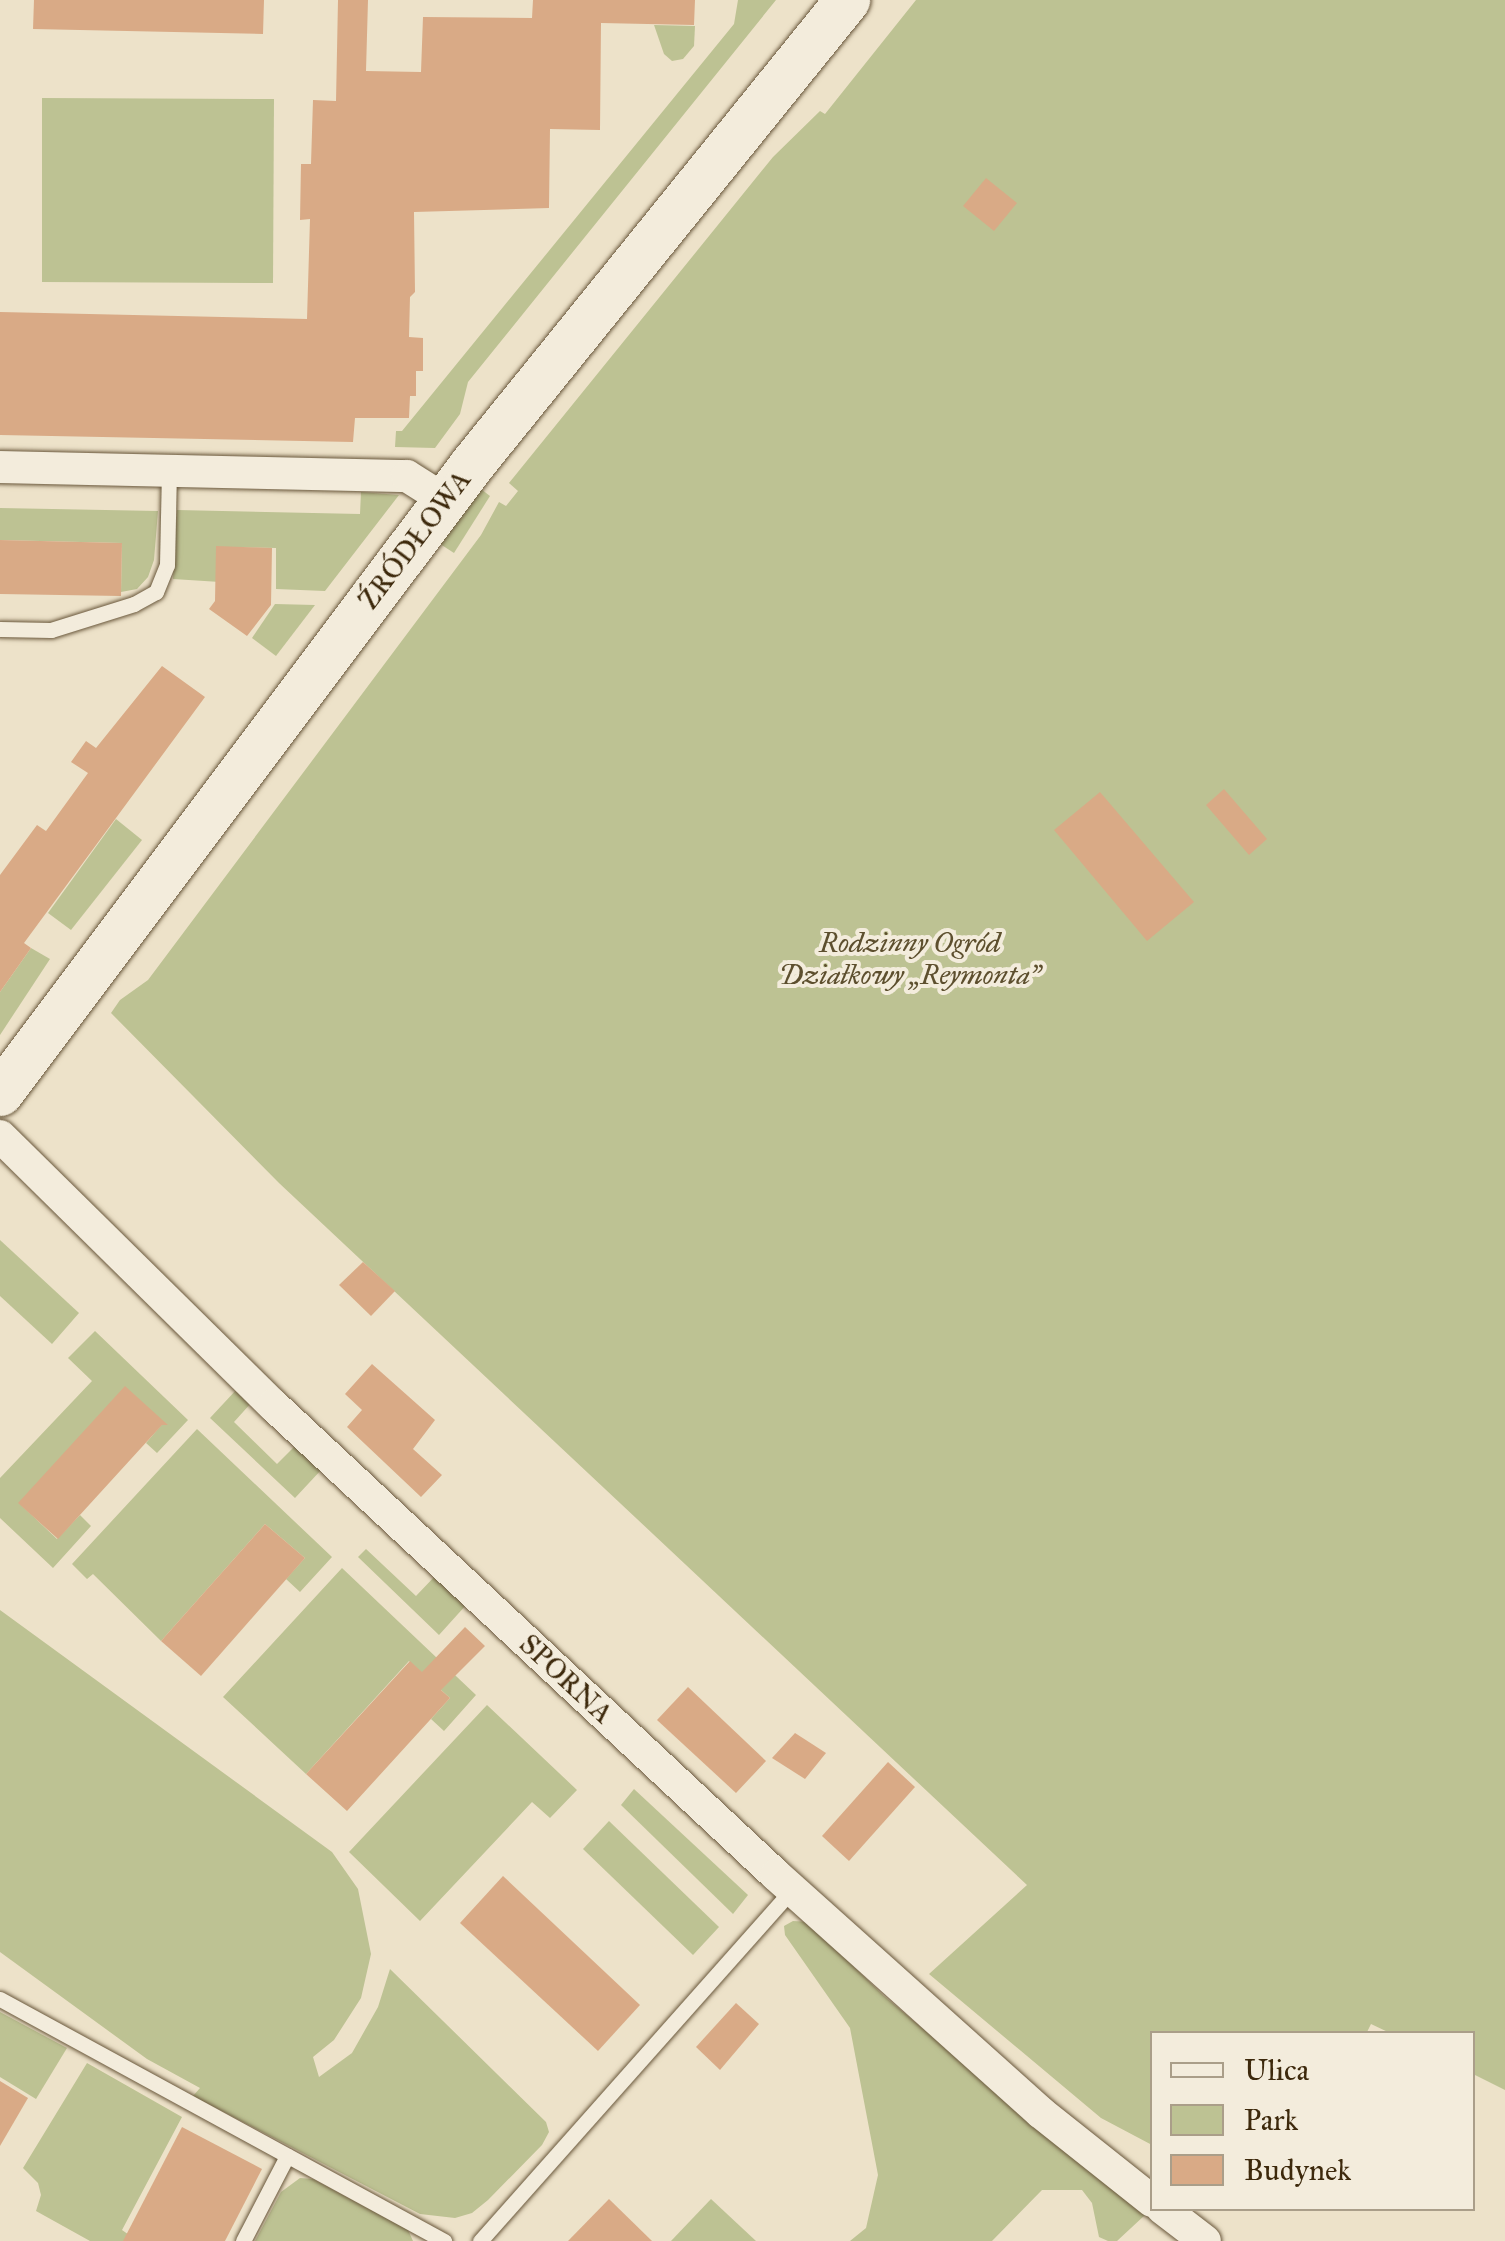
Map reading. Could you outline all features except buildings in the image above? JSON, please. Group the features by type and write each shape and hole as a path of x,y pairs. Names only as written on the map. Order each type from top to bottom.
{"street":[{"name":"ŹRÓDŁOWA","path":"0,1092 445,500 847,0"},
{"path":"0,467 407,476 445,500"},
{"name":"SPORNA","path":"0,1136 273,1405 792,1890 1040,2112 1150,2199"},
{"path":"1166,2211 1205,2241"}],"lane":[{"path":"0,629 51,630 134,604 156,592 168,565 169,472"},
{"path":"480,2241 792,1890"},
{"path":"0,1999 444,2241"},
{"path":"242,2241 287,2156"}],"green space":[{"path":"738,0 776,0 468,382 460,414 435,448 395,447 396,431 402,431 734,24"},
{"name":"Rodzinny Ogród Działkowy „Reymonta”","path":"916,0 1505,0 1505,2090 1475,2075 1475,2031 1386,2031 1371,2024 1368,2031 1150,2031 1150,2144 1101,2118 929,1974 1027,1885 279,1183 111,1013 120,1000 148,980 481,535 499,502 506,506 518,491 509,483 773,157 820,111 825,114"},
{"path":"654,25 695,26 694,46 683,59 672,61 664,54"},
{"path":"42,98 274,99 273,283 42,282"},
{"path":"477,486 490,496 454,553 437,542"},
{"path":"361,492 399,495 325,591 276,589 276,548 222,547 220,582 173,579 177,510 360,514"},
{"path":"0,508 158,511 154,560 148,577 137,589 121,592 122,543 0,540"},
{"path":"275,604 315,605 276,656 252,638"},
{"path":"116,819 142,840 71,930 48,913"},
{"path":"31,948 50,959 0,1035 0,992"},
{"path":"0,1240 79,1313 52,1344 0,1296"},
{"path":"95,1331 188,1420 157,1453 146,1443 164,1422 19,1503 57,1539 80,1515 91,1526 53,1568 0,1518 0,1478 92,1381 68,1358"},
{"path":"237,1389 252,1402 234,1422 277,1464 296,1445 322,1469 295,1498 210,1418"},
{"path":"197,1429 332,1557 300,1592 286,1579 305,1558 265,1524 161,1641 93,1574 87,1579 72,1564"},
{"path":"366,1549 416,1596 436,1575 467,1604 439,1635 358,1557"},
{"path":"342,1568 476,1695 444,1731 431,1719 450,1698 409,1661 306,1774 223,1697"},
{"path":"0,1610 332,1852 358,1889 371,1954 361,1998 334,2040 313,2057 319,2077 352,2053 378,2007 390,1969 546,2122 549,2132 542,2145 472,2213 455,2218 420,2214 193,2096 200,2088 147,2059 0,1952"},
{"path":"487,1705 577,1790 550,1818 532,1802 420,1921 349,1852"},
{"path":"634,1789 748,1895 733,1914 621,1805"},
{"path":"609,1821 719,1927 693,1955 583,1849"},
{"path":"793,1921 808,1922 884,1996 1145,2215 1117,2241 1108,2241 1099,2237 1092,2203 1082,2190 1042,2190 992,2241 850,2241 866,2228 878,2175 850,2028 785,1935 784,1926"},
{"path":"0,2012 67,2048 36,2099 0,2077"},
{"path":"87,2063 182,2117 122,2230 132,2237 130,2241 90,2241 36,2211 41,2195 38,2183 23,2168"},
{"path":"300,2178 313,2179 408,2230 413,2241 255,2241 281,2192"},
{"path":"711,2199 756,2241 671,2241"}]}
